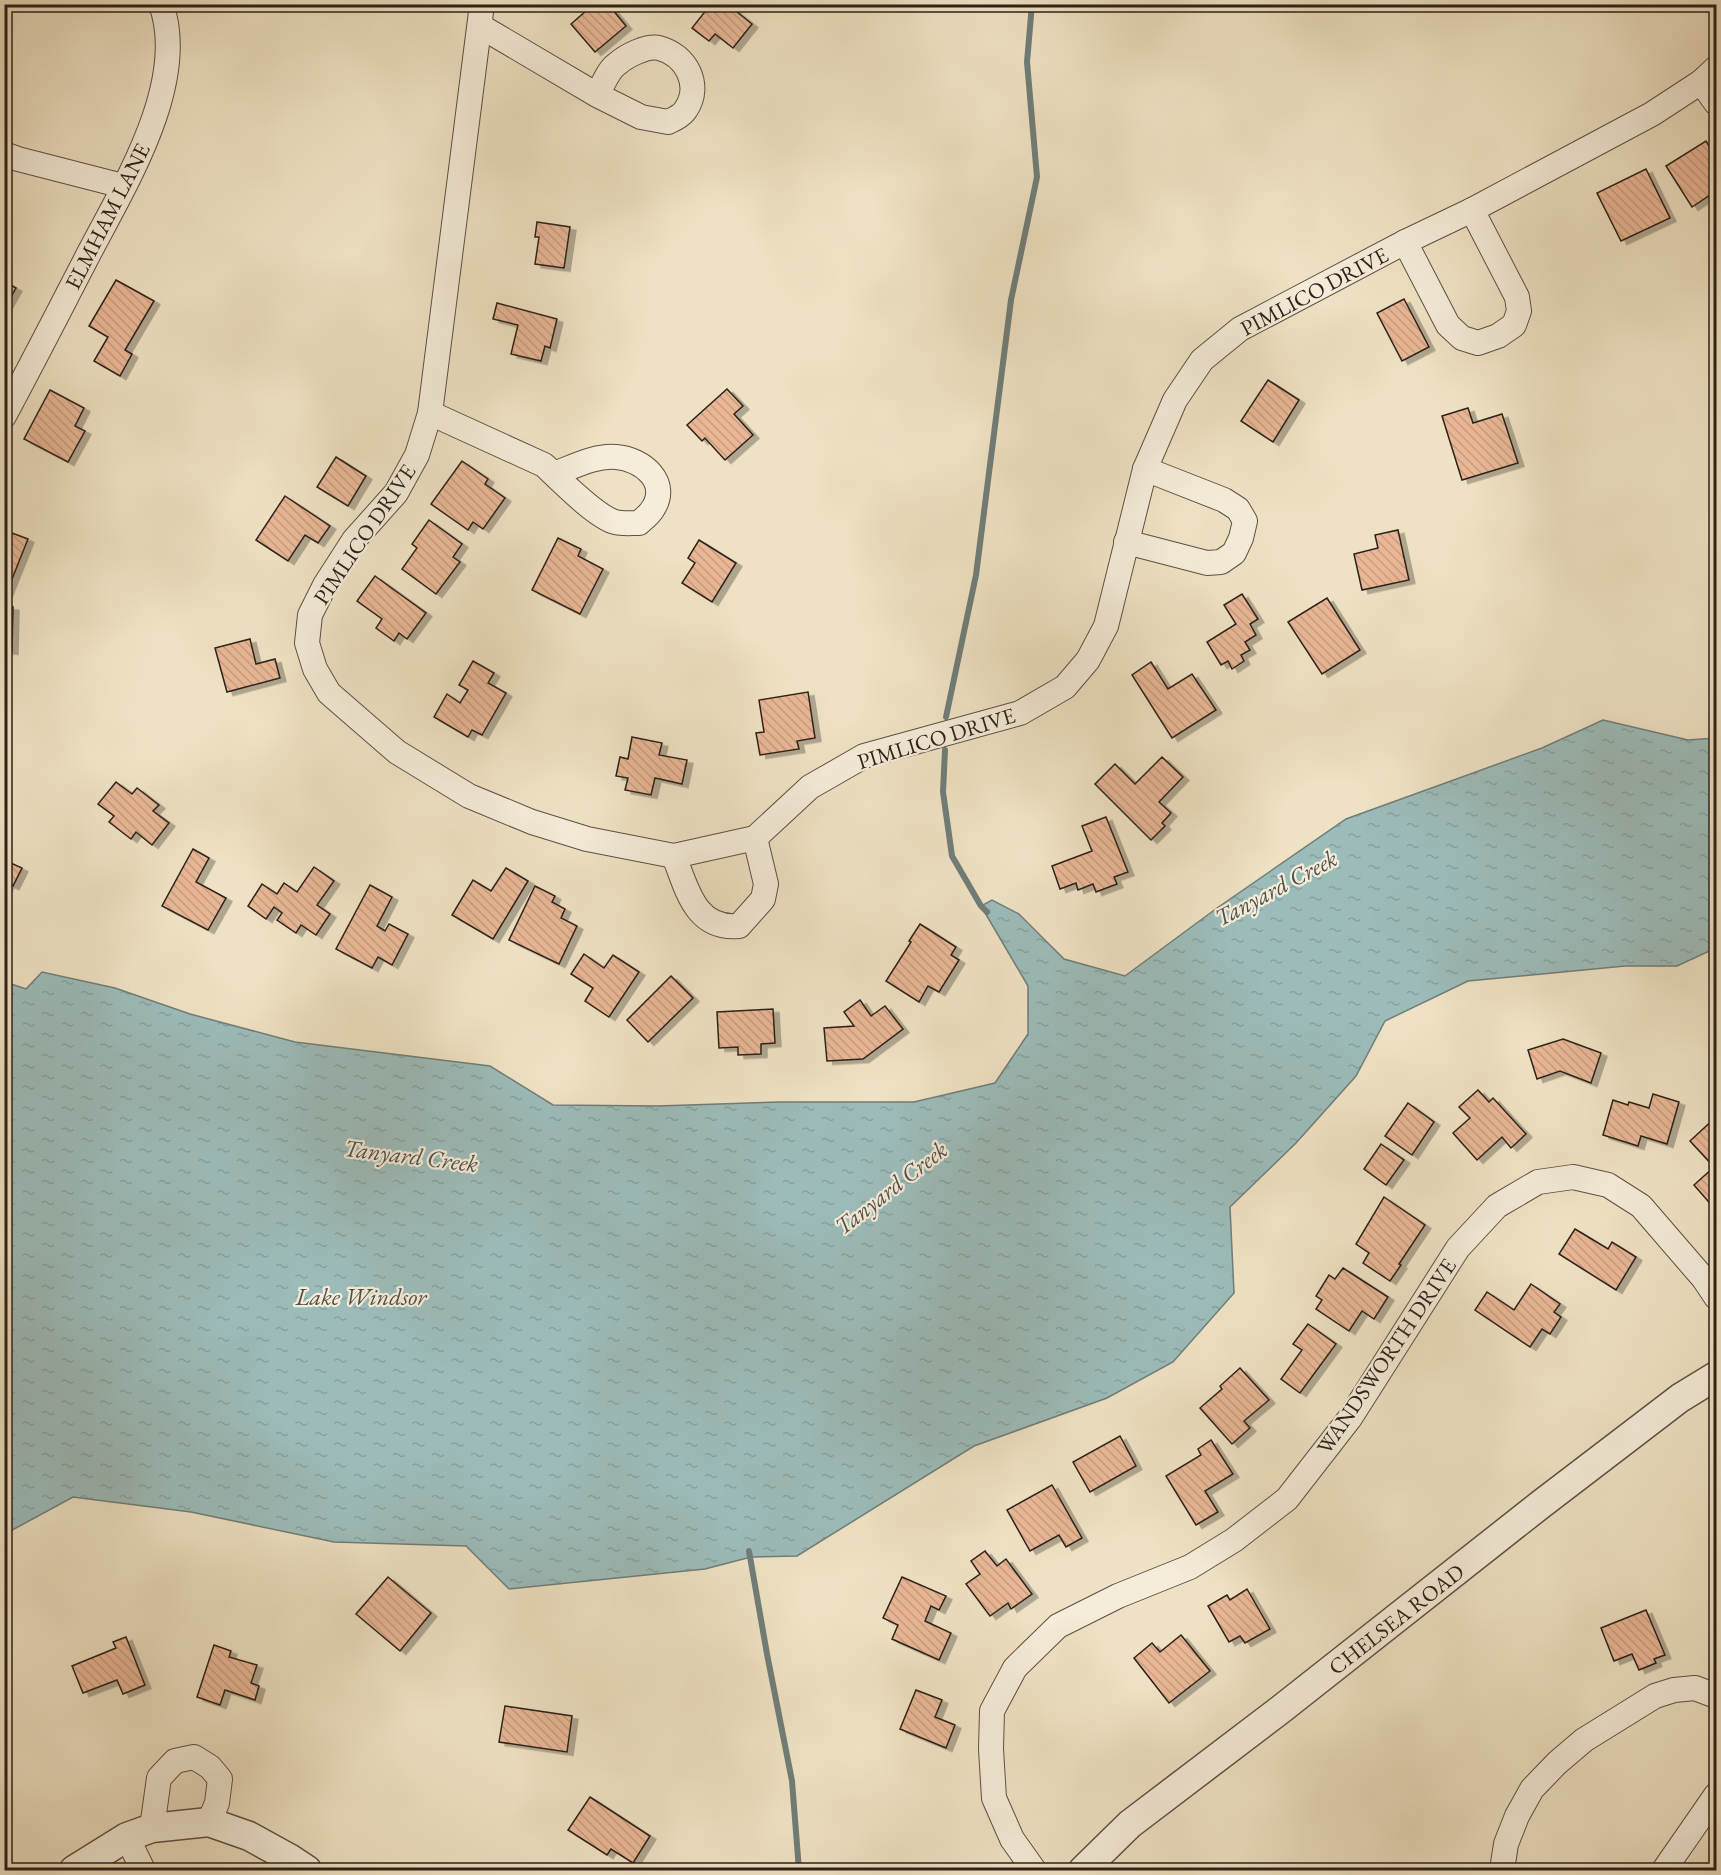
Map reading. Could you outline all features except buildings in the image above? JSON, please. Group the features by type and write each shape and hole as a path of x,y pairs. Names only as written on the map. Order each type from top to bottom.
{"street":[{"name":"ELMHAM LANE","path":"4,416 144,149 165,77 168,42 161,4"},
{"path":"481,15 597,95"},
{"name":"PIMLICO DRIVE","path":"481,15 430,413 417,455 396,493 354,540 324,585 310,615 307,644 315,669 329,693 397,752 469,795 532,822 587,839 674,856 755,838 810,787 864,756 1020,713 1065,687 1088,660 1106,626 1145,469 1176,400 1202,360 1240,329 1405,242 1472,210 1652,114 1709,75"},
{"path":"1709,75 1716,104"},
{"path":"4,154 123,186"},
{"path":"1405,242 1448,326 1462,338 1478,343 1498,336 1514,325 1519,312 1517,297 1472,210"},
{"path":"430,413 544,465 554,474"},
{"path":"1126,542 1207,563 1221,562 1234,554 1241,538 1245,520 1238,509 1224,500 1145,469"},
{"path":"674,856 693,904 703,916 725,927 739,926 762,899 766,884 755,838"},
{"name":"WANDSWORTH DRIVE","path":"1034,1870 1012,1839 994,1798 991,1749 992,1712 1015,1668 1058,1626 1118,1596 1190,1567 1234,1540 1287,1499 1350,1418 1458,1248 1497,1206 1538,1182 1573,1176 1608,1185 1641,1206 1704,1278 1716,1297"},
{"name":"CHELSEA ROAD","path":"1083,1870 1130,1824 1280,1710 1550,1497 1680,1398 1716,1376"},
{"path":"1502,1870 1506,1844 1517,1816 1532,1789 1584,1740 1655,1696 1674,1690 1695,1688 1716,1696"},
{"path":"143,1870 140,1832 159,1778 175,1761 194,1757 210,1767 219,1779 217,1803 209,1822"},
{"path":"1664,1870 1716,1795"},
{"path":"74,1870 140,1832 209,1822 249,1836 307,1870"}],"water":[{"name":"Lake Windsor","path":"1603,720 1688,740 1716,738 1716,948 1677,966 1625,966 1468,981 1385,1021 1356,1076 1296,1143 1230,1207 1234,1293 1173,1362 1107,1398 974,1446 797,1556 751,1557 705,1569 509,1589 466,1546 334,1542 191,1512 73,1497 5,1534 5,982 26,989 42,972 115,988 190,1014 295,1042 490,1066 553,1105 658,1106 781,1102 914,1102 995,1083 1028,1034 1028,986 981,906 992,900 1019,914 1064,959 1125,976 1217,908 1346,819 1542,748"}],"waterway":[{"path":"946,717 976,575 1011,300 1037,177 1027,62 1032,4"},
{"path":"945,750 943,792 952,856 981,906 987,912"},
{"path":"749,1551 792,1781 799,1870"}],"water label":[{"name":"Tanyard Creek","path":"1276,888"},
{"name":"Tanyard Creek","path":"411,1156"},
{"name":"Tanyard Creek","path":"891,1188"}]}
